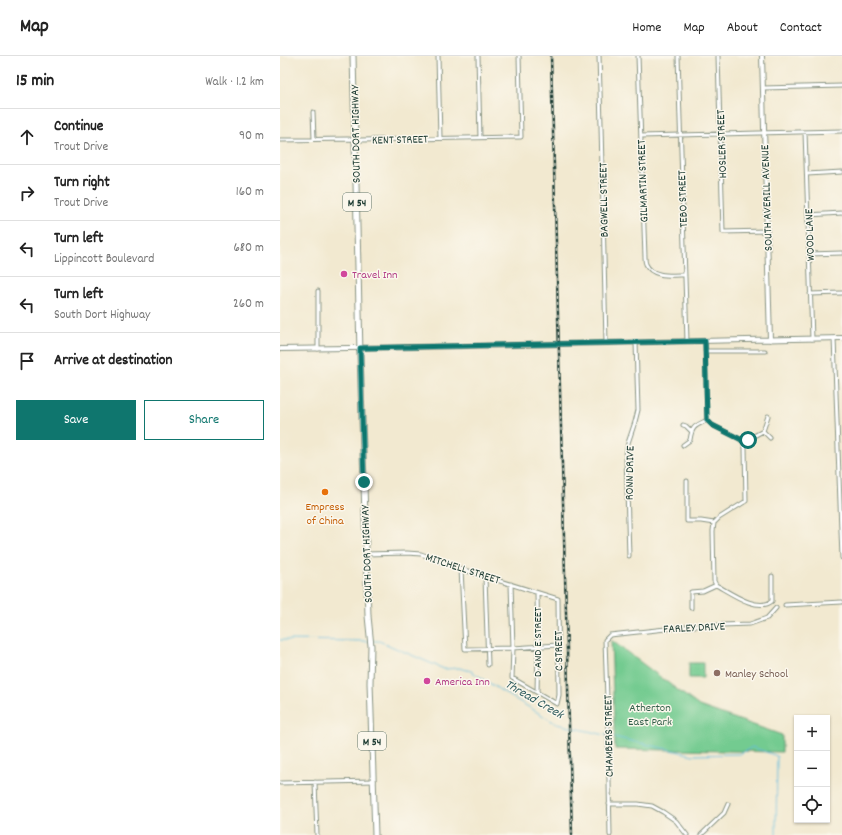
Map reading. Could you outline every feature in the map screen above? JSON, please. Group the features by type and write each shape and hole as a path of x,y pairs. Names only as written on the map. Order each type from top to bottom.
{"main road":[{"name":"SOUTH DORT HIGHWAY","path":"353,56 366,554 368,616 371,646 370,683 375,835"}],"street":[{"path":"438,56 440,138"},
{"path":"478,56 480,138"},
{"name":"KENT STREET","path":"280,140 521,137 518,56"},
{"name":"BAGWELL STREET","path":"599,56 606,343"},
{"name":"GILMARTIN STREET","path":"638,56 646,264 650,269 664,275 685,275"},
{"name":"TEBO STREET","path":"678,56 687,342"},
{"name":"HOSLER STREET","path":"718,56 724,232 767,231"},
{"name":"SOUTH AVERILL AVENUE","path":"762,56 770,340"},
{"path":"763,88 842,86"},
{"path":"313,112 314,139"},
{"path":"641,136 842,131"},
{"name":"WOOD LANE","path":"806,132 812,339"},
{"path":"807,174 842,172"},
{"path":"808,215 842,213"},
{"path":"809,254 842,253"},
{"path":"318,291 318,349"},
{"path":"810,294 842,293"},
{"path":"834,338 842,558"},
{"path":"280,349 842,338"},
{"path":"705,341 707,420 712,425 740,439 744,442 745,448 746,501 719,518 714,523 714,581 716,585 742,599 754,604 762,605 768,604 772,601 772,576"},
{"name":"RONN DRIVE","path":"629,556 626,455 638,410 636,342"},
{"path":"705,351 765,351"},
{"path":"744,442 764,431 768,416"},
{"path":"683,445 690,440 692,430 707,420"},
{"path":"683,425 692,430"},
{"path":"764,431 770,438"},
{"path":"687,481 687,521 714,523"},
{"name":"MITCHELL STREET","path":"366,554 421,554 485,577 558,599"},
{"path":"461,569 465,649 558,645"},
{"path":"485,577 488,665"},
{"path":"511,584 513,648 512,678 536,692"},
{"path":"691,608 691,592 703,591 716,585"},
{"name":"D AND E STREET","path":"536,692 538,646 537,593"},
{"name":"C STREET","path":"536,692 557,704 559,695 558,599"},
{"path":"785,605 842,602"},
{"name":"FARLEY DRIVE","path":"607,637 610,635 694,626 750,624 767,618 776,608"},
{"name":"CHAMBERS STREET","path":"607,637 605,640 610,835"},
{"path":"280,783 374,781"},
{"path":"315,782 316,835"},
{"path":"610,804 638,804 652,806 676,822 687,835"},
{"path":"701,835 724,813 728,804"}],"green space":[{"name":"Atherton East Park","path":"611,640 699,706 782,735 782,752 615,749"},
{"path":"689,663 703,663 703,678 689,678"}],"waterway":[{"name":"Thread Creek","path":"280,640 368,641"},
{"name":"Thread Creek","path":"373,641 379,641 444,669 459,668 471,671 557,724 693,755 740,754 752,747 777,756 776,835"}],"railway":[{"path":"551,56 572,835"}],"place":[{"name":"Travel Inn","path":"344,274"},
{"name":"Empress of China","path":"325,492"},
{"name":"Manley School","path":"717,673"},
{"name":"America Inn","path":"427,681"}],"route":[{"path":"364,482 360,348 705,341 707,420 712,425 744,442 748,440"}]}
